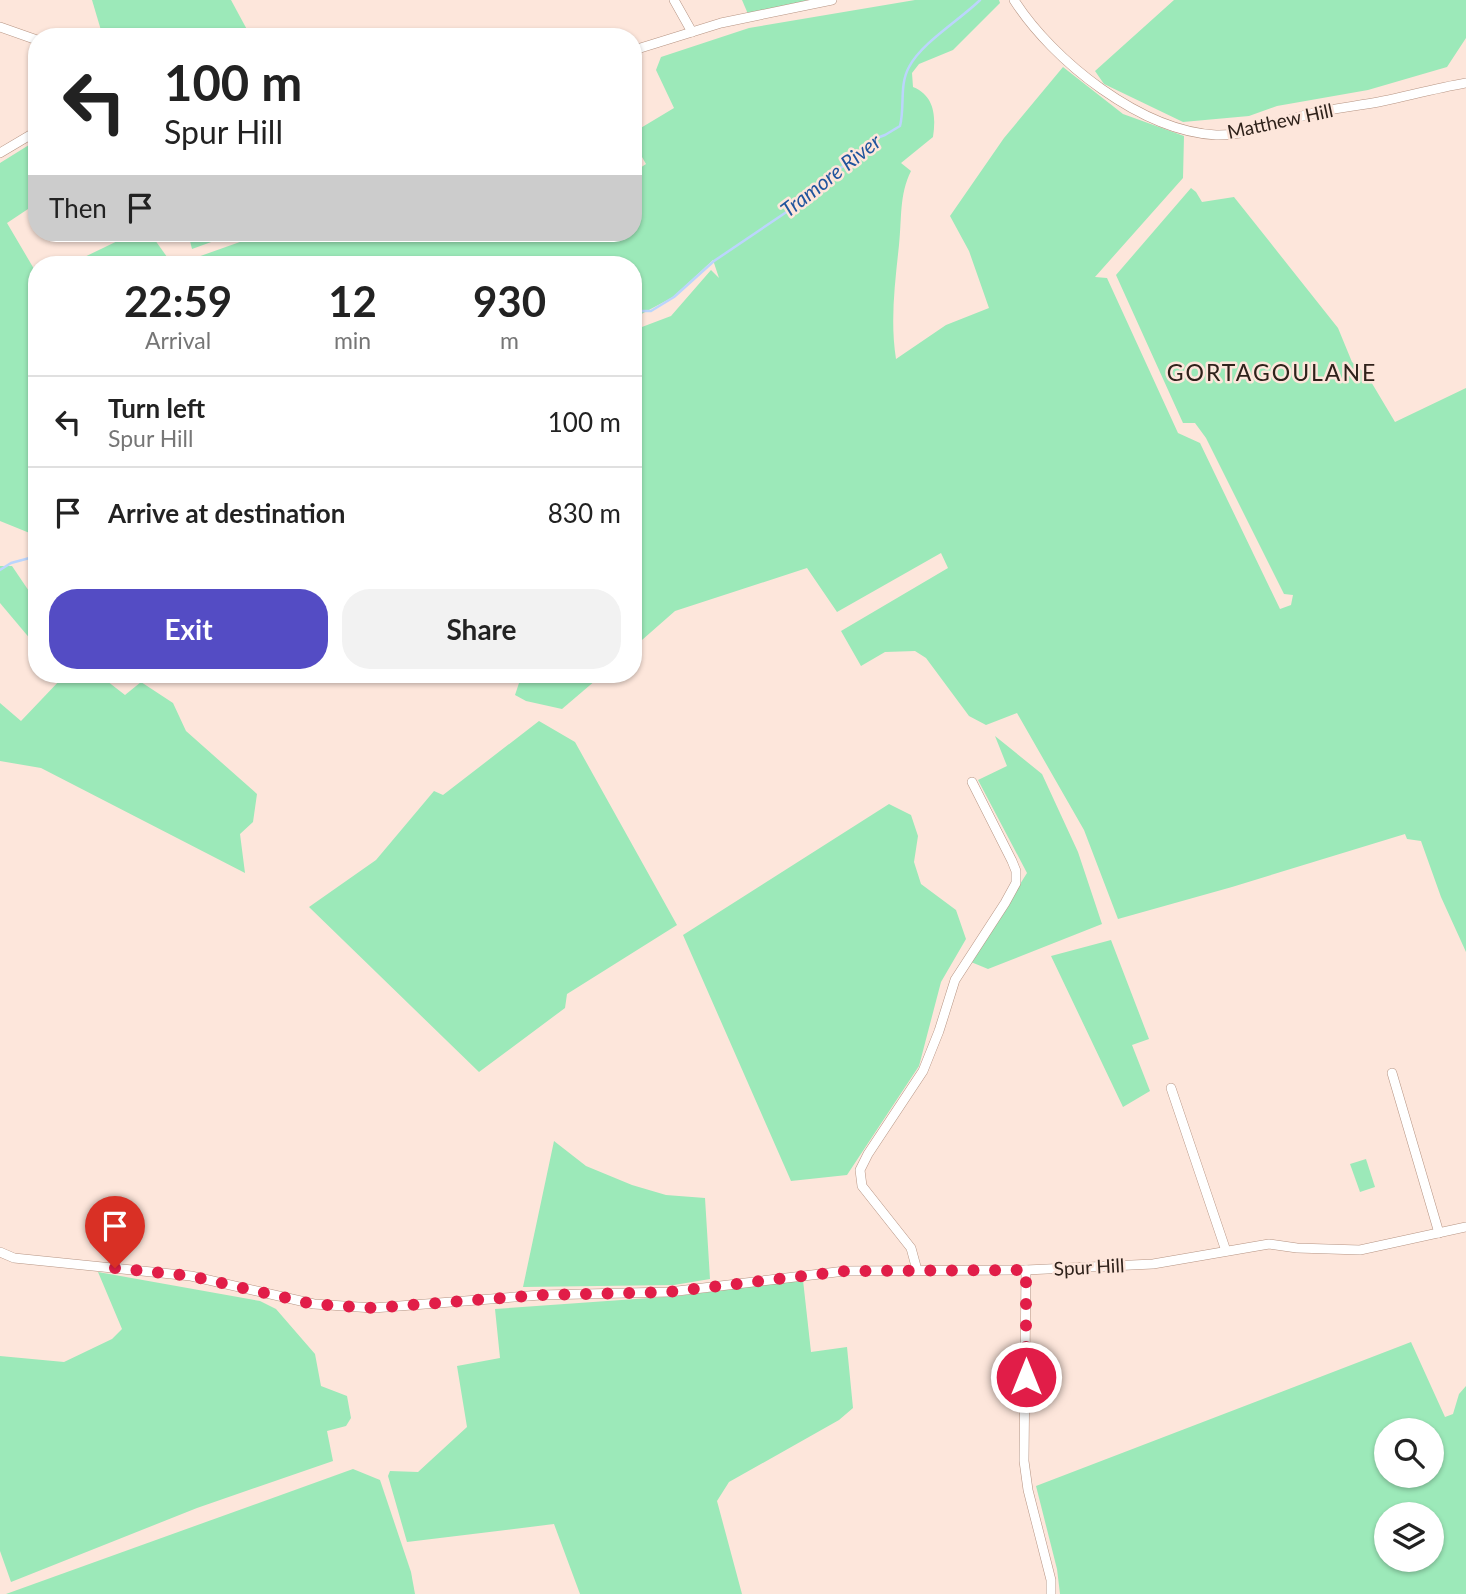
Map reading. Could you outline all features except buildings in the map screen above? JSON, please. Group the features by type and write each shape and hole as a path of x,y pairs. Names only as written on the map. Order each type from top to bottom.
{"street":[{"path":"674,0 692,32"},
{"path":"642,48 722,23 832,0"},
{"name":"Matthew Hill","path":"1014,0 1025,17 1063,57 1112,96 1174,125 1215,135 1466,82"},
{"path":"0,27 28,37"},
{"path":"0,153 28,136"},
{"path":"917,1270 911,1248 862,1186 860,1170 923,1071 955,980 1016,883 1016,871 1012,861 972,782"},
{"path":"1392,1073 1439,1233"},
{"path":"1171,1088 1226,1251"},
{"name":"Spur Hill","path":"0,1252 14,1258 191,1276 313,1304 373,1308 541,1295 669,1292 845,1271 1026,1270 1153,1264 1269,1244 1297,1248 1360,1250 1466,1227"},
{"path":"1026,1270 1024,1461 1028,1490 1051,1580 1051,1594"}],"green space":[{"path":"92,0 231,0 246,28 100,28"},
{"path":"742,0 809,0 748,14"},
{"path":"915,0 999,0 1000,3 953,50 919,64 912,73 913,87 930,102 934,129 933,137 901,163 911,171 903,198 895,288 893,330 896,359 946,325 989,308 969,251 950,216 1004,138 1063,67 1123,114 1184,136 1183,178 1095,277 1107,278 1178,433 1200,443 1280,609 1291,605 1293,595 1284,594 1206,438 1195,423 1183,423 1116,275 1191,188 1202,202 1234,197 1338,328 1352,362 1367,375 1395,422 1466,388 1466,952 1441,897 1421,841 1407,839 1405,834 1118,919 1084,830 1017,713 986,725 969,716 926,658 915,651 885,652 861,666 841,631 948,568 941,553 837,612 807,568 675,611 642,640 642,327 671,316 711,270 719,278 713,260 673,297 642,314 642,256 200,256 240,242 642,242 642,167 646,164 642,157 642,127 674,108 656,70 661,57 749,28"},
{"path":"1174,0 1466,0 1466,38 1447,67 1368,90 1277,106 1249,116 1183,122 1104,84 1095,71"},
{"path":"28,146 28,209 7,223 28,259 28,532 0,521 0,163"},
{"path":"115,242 156,242 166,256 87,256"},
{"path":"190,242 211,242 192,249"},
{"path":"0,566 12,566 28,590 28,636 0,603"},
{"path":"57,683 110,683 125,695 143,683 173,703 186,731 257,794 253,822 240,834 245,873 41,768 0,761 0,703 21,721"},
{"path":"519,683 592,683 562,709 526,701 515,695"},
{"path":"539,721 575,742 677,925 567,994 565,1008 479,1072 309,907 376,860 434,791 443,795"},
{"path":"995,736 1042,774 1078,852 1102,924 988,969 971,962 1027,873 978,780 1007,766"},
{"path":"889,804 911,815 918,836 914,862 921,884 956,910 966,939 941,982 919,1066 847,1175 791,1181 683,935"},
{"path":"1111,940 1149,1039 1132,1045 1150,1091 1123,1107 1051,956"},
{"path":"554,1141 586,1166 632,1185 666,1195 705,1198 710,1279 674,1285 523,1287"},
{"path":"1366,1159 1375,1187 1360,1192 1350,1164"},
{"path":"98,1272 260,1301 276,1309 315,1354 321,1386 347,1396 351,1418 346,1426 327,1431 333,1461 197,1508 11,1582 0,1551 0,1356 64,1362 112,1339 122,1329"},
{"path":"803,1280 811,1352 847,1347 853,1408 839,1420 729,1482 717,1501 742,1594 580,1594 554,1524 407,1542 388,1476 390,1471 418,1472 467,1427 457,1366 500,1358 495,1309 678,1296"},
{"path":"1411,1342 1445,1417 1453,1414 1459,1394 1466,1386 1466,1594 1060,1594 1057,1569 1036,1486"},
{"path":"353,1469 380,1480 411,1572 415,1594 6,1594"}],"waterway":[{"name":"Tramore River","path":"642,311 651,311 674,297 714,261 788,211 874,139 900,126 904,81 909,67 922,49 980,0"},
{"name":"Tramore River","path":"0,570 11,563 28,558"}],"district":[{"name":"GORTAGOULANE","path":"1272,373"}],"route":[{"path":"115,1268 191,1276 313,1304 373,1308 541,1295 669,1292 845,1271 1026,1270 1026,1377"}]}
